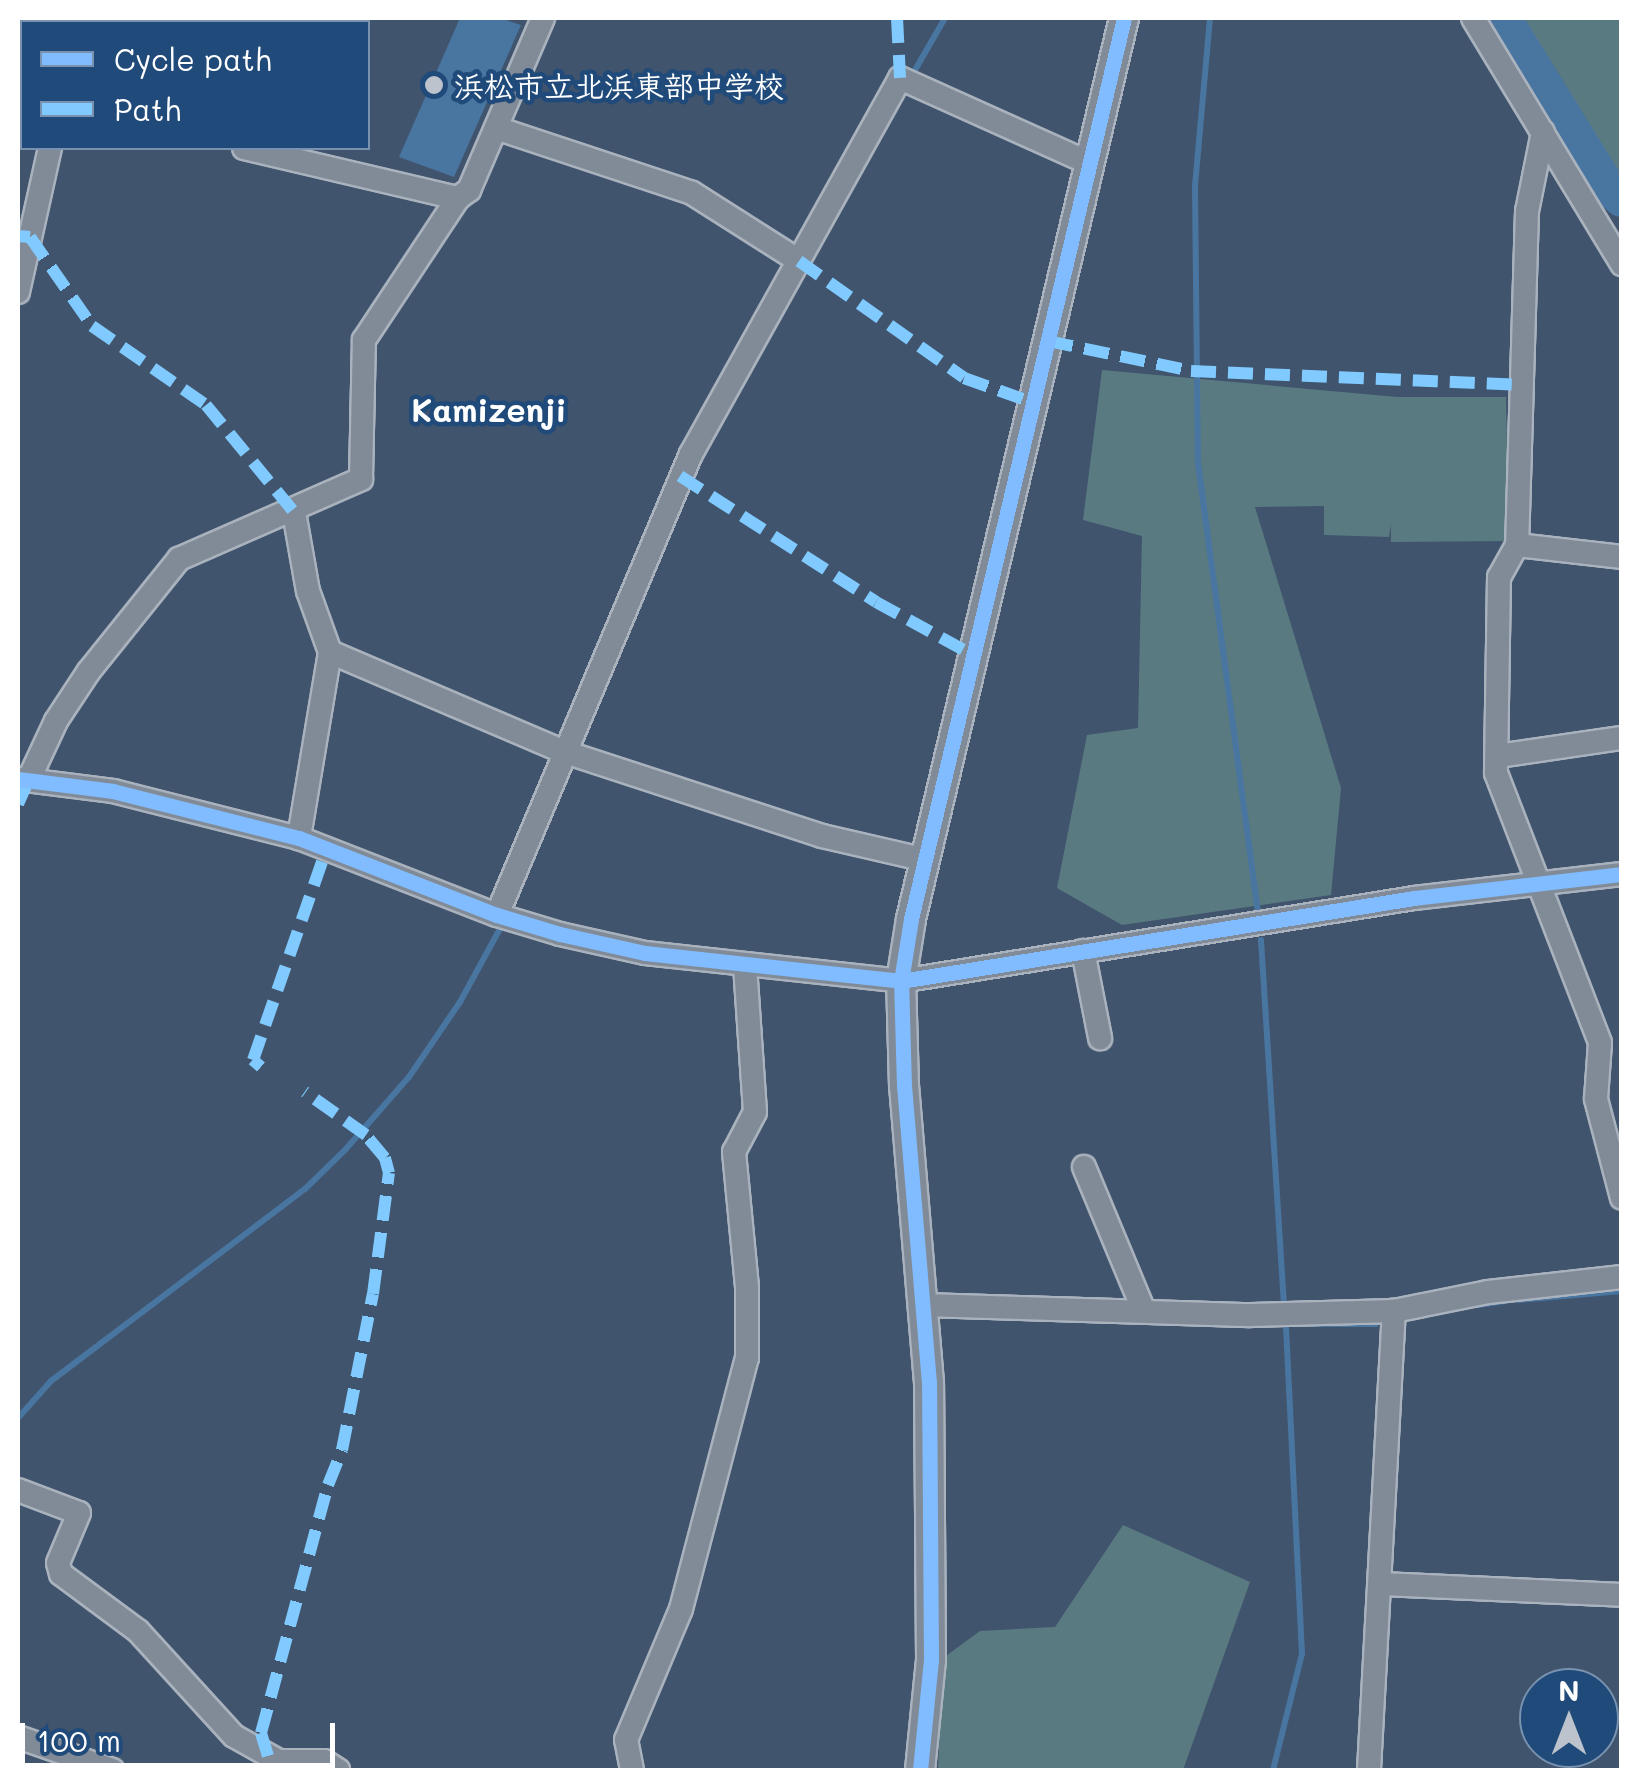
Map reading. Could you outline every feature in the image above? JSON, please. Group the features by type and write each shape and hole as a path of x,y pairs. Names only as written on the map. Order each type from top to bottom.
{"street":[{"path":"542,18 470,190 458,198 364,340 361,479 294,512 180,559 89,671 23,779 113,791 299,838 497,915 645,953 902,981 1414,898 1622,874"},
{"path":"920,1770 931,1660 925,1306 904,1086 902,981 926,860 1124,18"},
{"path":"1473,18 1622,264"},
{"path":"497,915 690,454 798,261 908,82 1091,164"},
{"path":"496,128 692,193 798,261"},
{"path":"1543,132 1527,211 1517,545 1499,577 1496,773 1600,1043 1596,1099 1622,1198"},
{"path":"18,292 50,150"},
{"path":"253,150 458,198"},
{"path":"294,512 308,591 330,652 299,838"},
{"path":"1517,545 1622,557"},
{"path":"330,652 565,752 822,836 926,860"},
{"path":"1498,756 1622,738"},
{"path":"1083,951 1100,1038"},
{"path":"632,1770 626,1740 682,1609 747,1358 747,1287 734,1152 755,1112 745,964"},
{"path":"1084,1167 1144,1311"},
{"path":"925,1306 1285,1315 1394,1311 1488,1292 1622,1277"},
{"path":"1369,1770 1394,1311"},
{"path":"18,1490 79,1513 58,1563 61,1574 138,1631 234,1736 279,1760 324,1761 338,1770"},
{"path":"1382,1584 1622,1596"},
{"path":"18,1737 112,1770"}],"green space":[{"path":"1513,18 1621,18 1621,191 1614,184"},
{"path":"1102,370 1397,397 1506,397 1509,541 1391,542 1391,524 1389,537 1324,535 1324,506 1255,507 1341,788 1331,895 1122,925 1057,888 1087,735 1138,728 1142,536 1083,520"},
{"path":"1123,1525 1250,1582 1183,1770 938,1770 943,1658 980,1631 1055,1627"}],"water":[{"path":"460,18 500,18 521,25 454,177 399,157"}],"waterway":[{"path":"911,77 945,18"},
{"path":"1210,18 1195,186 1198,463 1258,914"},
{"path":"1502,18 1602,180 1622,198"},
{"path":"18,1418 51,1381 305,1189 345,1150 409,1077 460,1002 502,925"},
{"path":"1261,940 1284,1308"},
{"path":"1518,1300 1622,1291"},
{"path":"1478,1305 1506,1301"},
{"path":"1273,1770 1302,1654 1286,1321"},
{"path":"1312,1324 1376,1324"}],"marked path":[{"path":"897,18 900,78"},
{"path":"18,236 30,237 92,326 206,405 294,512"},
{"path":"799,261 964,378 1034,403"},
{"path":"1048,341 1191,371 1519,385"},
{"path":"680,476 876,602 973,655"},
{"path":"18,804 29,779"},
{"path":"261,1067 253,1060 327,848"},
{"path":"268,1756 261,1733 328,1485 342,1450 373,1294 389,1173 385,1158 366,1135 305,1092"}],"cycle path":[{"path":"920,1770 931,1660 929,1383 904,1086 901,981 911,919 1124,18"},
{"path":"18,779 113,791 299,838 497,915 560,934 645,953 901,981 1414,898 1622,874"}],"place":[{"name":"浜松市立北浜東部中学校","path":"434,85"}],"district":[{"name":"Kamizenji","path":"489,409"}]}
